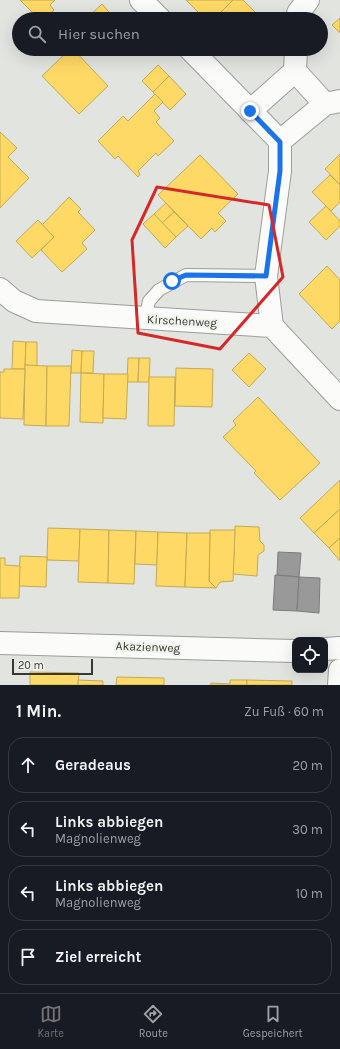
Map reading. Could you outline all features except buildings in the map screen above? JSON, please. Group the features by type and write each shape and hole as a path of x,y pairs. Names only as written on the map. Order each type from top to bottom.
{"street":[{"path":"141,0 153,12"},
{"path":"299,12 308,0"},
{"path":"197,56 280,142 280,171 266,276 272,326 340,399"},
{"path":"250,111 295,71 296,56"},
{"path":"280,142 332,103 295,71"},
{"name":"Kirschenweg","path":"0,288 14,301 36,311 272,326"},
{"name":"Akazienweg","path":"0,643 292,651"},
{"path":"328,650 340,648"},
{"path":"339,685 340,670"}],"lane":[{"path":"145,319 149,301 160,290 186,275 266,276"}],"highlighted area":[{"path":"157,187 269,205 283,277 220,349 138,333 132,240"}],"route":[{"path":"172,281 186,275 227,274 266,276 280,171 280,142 250,111"}]}
